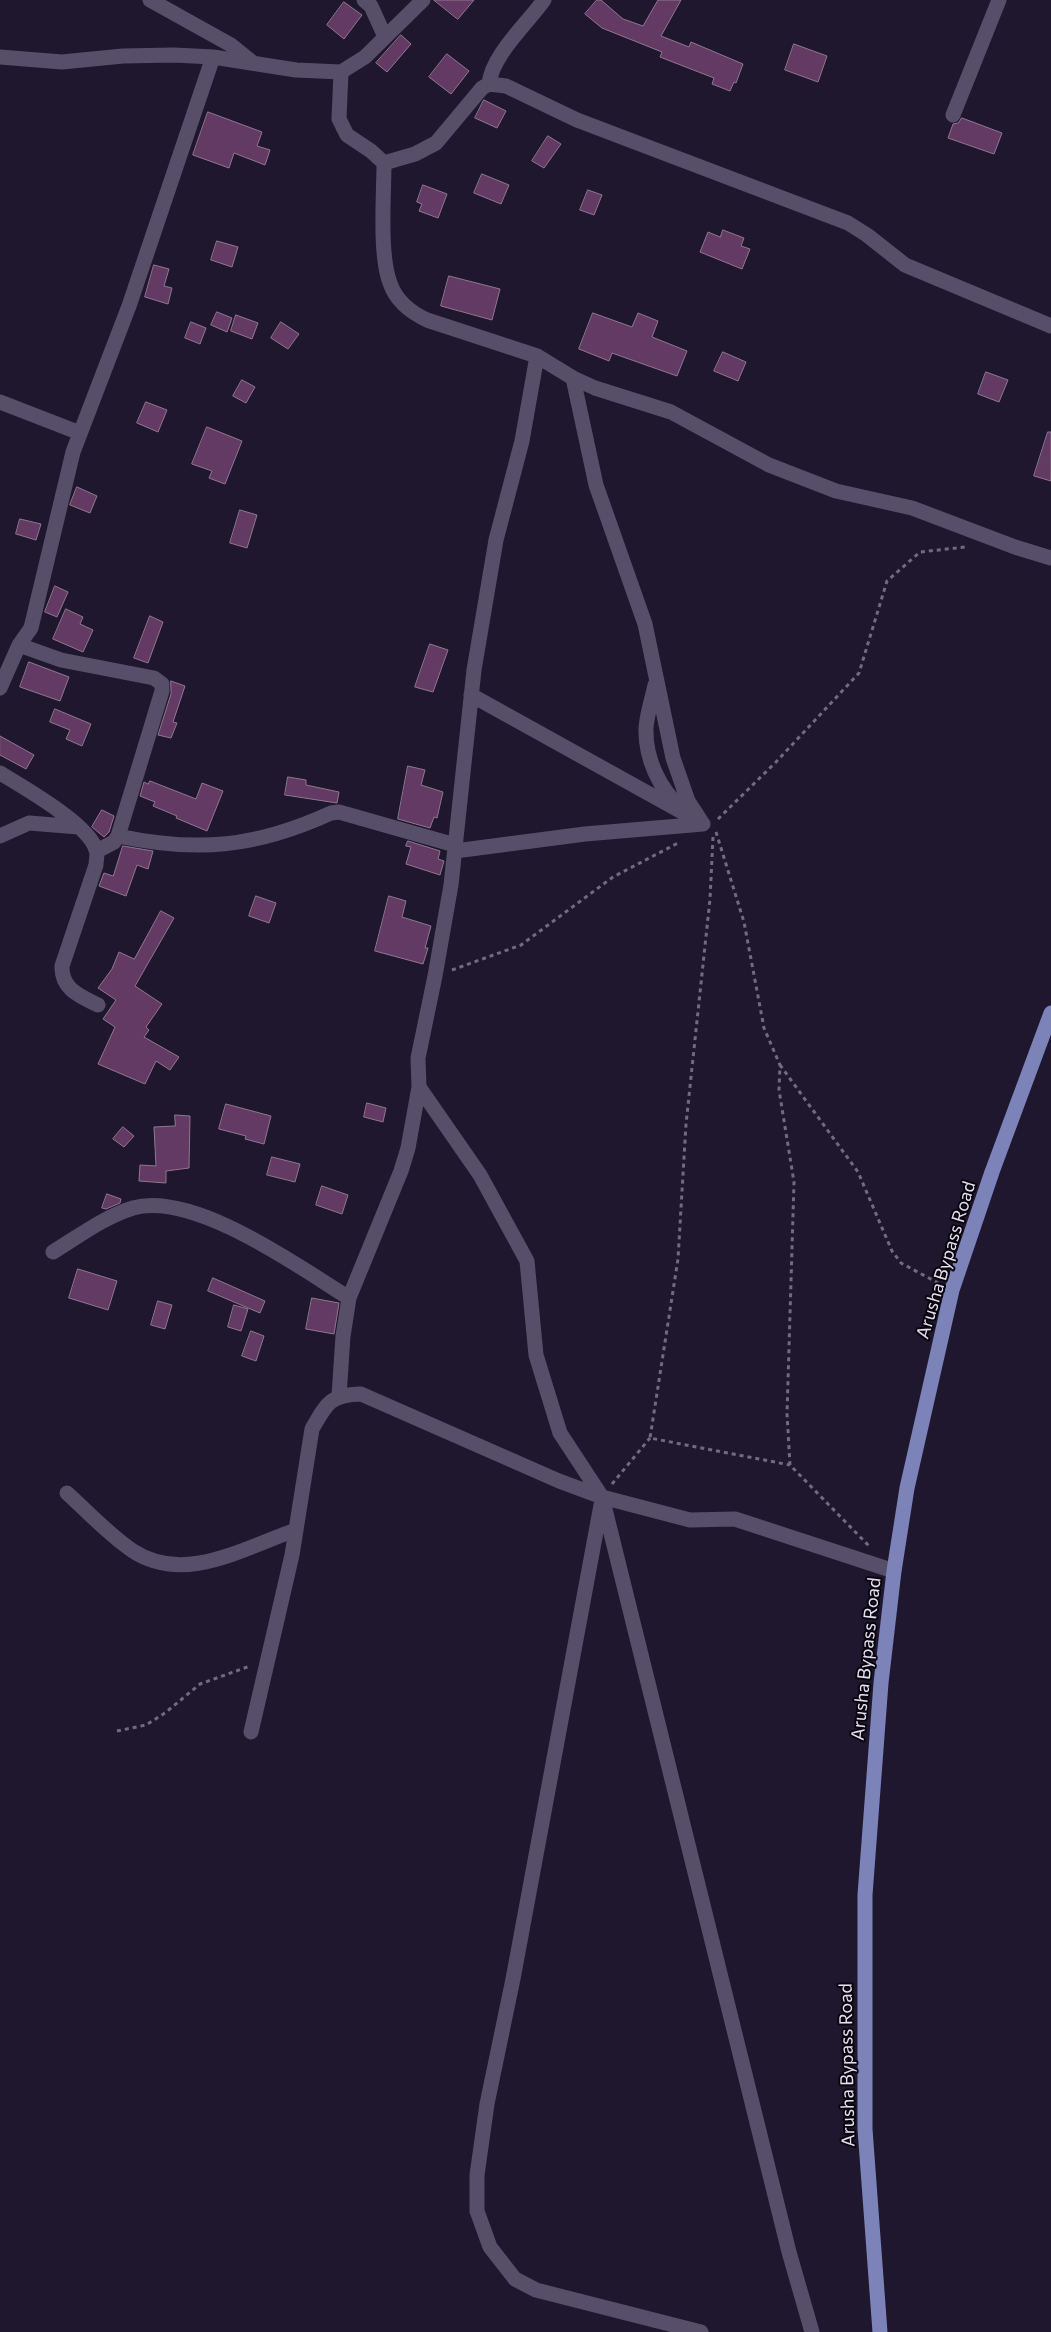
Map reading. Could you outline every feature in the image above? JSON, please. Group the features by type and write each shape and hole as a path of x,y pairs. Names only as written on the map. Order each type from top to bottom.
{"main road":[{"name":"Arusha Bypass Road","path":"880,2332 865,2129 865,1894 881,1683 894,1571 906,1488 952,1290 992,1172 1051,1012"}],"street":[{"path":"150,0 231,45 253,63"},
{"path":"364,0 371,6 385,37"},
{"path":"0,57 62,62 123,56 213,57 296,70 341,72 365,57 423,0"},
{"path":"489,84 490,74 498,59 544,0"},
{"path":"953,115 999,0"},
{"path":"0,688 19,645 31,628 73,452 125,315 213,57"},
{"path":"341,72 339,119 347,135 371,151 384,163 384,248 389,282 400,302 414,314 426,320 537,356 573,378 595,388 670,412 769,465 836,491 912,508 1015,547 1051,558"},
{"path":"384,163 421,152 436,144 482,88 489,84 506,86 577,120 848,223 913,269 1051,326"},
{"path":"339,1396 343,1336 350,1298 401,1172 408,1148 419,1087 418,1058 435,976 455,848 471,694 496,540 522,442 537,356"},
{"path":"573,378 596,485 645,624 672,758 688,802 708,824"},
{"path":"0,402 80,433"},
{"path":"19,645 61,660 154,678 162,684 144,757 118,836 114,842 97,851"},
{"path":"657,680 646,728 652,767 675,802 708,824"},
{"path":"471,694 708,824"},
{"path":"0,773 81,828 92,840 97,851 96,865 62,966 62,976 74,993 98,1005"},
{"path":"118,836 171,845 212,846 275,836 331,813 339,812 455,848 585,834 708,824"},
{"path":"0,836 29,823 81,828"},
{"path":"419,1087 480,1175 527,1261 536,1355 560,1433 602,1497 789,2252 812,2332"},
{"path":"53,1252 108,1218 134,1208 151,1206 172,1208 195,1213 219,1223 273,1252 350,1298"},
{"path":"251,1732 296,1530 312,1429 322,1412 339,1396 361,1394 602,1497 690,1520 735,1518 894,1571"},
{"path":"67,1493 132,1551 159,1562 182,1566 205,1562 296,1530"},
{"path":"602,1497 590,1576 558,1734 514,1979 487,2104 476,2175 477,2211 490,2248 501,2264 516,2279 536,2290 701,2332"}],"path":[{"path":"602,1497 650,1438 678,1259 686,1124 710,899 708,824 776,762 859,673 887,581 920,552 973,546"},
{"path":"708,824 744,922 764,1028 780,1065 858,1172 892,1251 901,1263 952,1290"},
{"path":"435,976 521,946 613,878 680,842"},
{"path":"780,1065 779,1090 794,1182 787,1414 790,1465"},
{"path":"650,1438 790,1465 873,1550"},
{"path":"117,1732 146,1724 159,1717 200,1684 239,1669 268,1662"}],"building":[{"path":"434,0 474,0 458,19"},
{"path":"597,0 601,0 623,19 643,26 658,0 681,0 661,36 689,47 691,42 743,64 736,83 734,82 730,91 712,84 714,78 660,57 662,52 602,28 585,14"},
{"path":"344,2 362,15 344,39 327,25"},
{"path":"401,35 411,44 387,72 376,63"},
{"path":"794,44 827,56 818,82 785,70"},
{"path":"447,54 469,71 451,94 429,77"},
{"path":"484,100 506,111 497,128 475,118"},
{"path":"208,112 262,132 257,146 270,150 265,165 234,153 229,168 193,155"},
{"path":"962,118 1002,133 994,154 948,138 953,124 958,123"},
{"path":"548,136 561,144 544,168 532,161"},
{"path":"482,174 509,185 501,204 474,193"},
{"path":"423,185 447,194 438,218 419,211 422,204 417,202"},
{"path":"588,190 602,195 594,215 580,210"},
{"path":"723,230 744,238 741,246 750,249 742,269 700,252 708,232 720,237"},
{"path":"217,241 238,247 232,267 211,260"},
{"path":"154,265 169,269 164,286 172,288 168,304 145,297"},
{"path":"449,276 500,289 492,320 441,306"},
{"path":"217,312 232,318 227,332 211,325"},
{"path":"593,313 632,327 638,313 658,321 652,337 687,351 677,376 612,353 609,361 579,349"},
{"path":"236,315 258,323 252,339 231,331"},
{"path":"191,322 206,328 200,344 185,338"},
{"path":"281,322 299,334 288,349 271,338"},
{"path":"723,352 746,362 738,381 714,371"},
{"path":"986,372 1008,380 999,402 978,394"},
{"path":"242,380 255,387 246,403 233,396"},
{"path":"146,402 167,410 158,432 137,423"},
{"path":"207,427 242,441 225,484 209,478 212,471 192,464"},
{"path":"1048,432 1051,432 1051,481 1034,476"},
{"path":"77,487 97,496 90,513 70,505"},
{"path":"240,510 257,515 247,548 230,543"},
{"path":"20,519 41,524 36,540 16,534"},
{"path":"55,586 68,592 57,617 45,612"},
{"path":"66,609 83,617 80,624 93,630 83,652 53,639"},
{"path":"150,616 163,622 148,663 134,658"},
{"path":"430,644 448,650 433,692 415,687"},
{"path":"29,662 69,677 60,701 20,687"},
{"path":"171,681 185,686 173,722 177,723 171,738 158,735 171,694"},
{"path":"55,709 91,724 82,746 66,739 70,730 50,722"},
{"path":"0,736 34,755 26,769 0,755"},
{"path":"408,766 425,770 421,785 443,792 437,818 434,817 430,828 398,819"},
{"path":"288,777 306,780 306,785 339,792 337,803 285,795"},
{"path":"150,781 196,799 202,783 223,791 207,831 153,806 155,802 140,796 144,782 148,784"},
{"path":"102,810 114,816 109,832 104,837 92,827"},
{"path":"408,841 440,851 438,859 444,861 440,875 406,864 411,847 406,846"},
{"path":"123,846 153,851 148,869 137,865 126,896 99,886 104,873 113,876"},
{"path":"256,896 276,903 269,923 249,916"},
{"path":"389,896 406,901 402,917 431,926 425,948 428,948 423,964 375,951"},
{"path":"161,911 174,918 135,986 162,1004 146,1027 149,1030 144,1037 179,1057 170,1070 156,1061 145,1084 98,1064 115,1027 103,1019 116,1000 98,988 112,969 119,952 134,959"},
{"path":"367,1103 386,1108 383,1122 364,1117"},
{"path":"226,1104 271,1116 264,1144 245,1139 246,1136 219,1129"},
{"path":"175,1115 190,1116 189,1168 166,1171 166,1183 139,1181 140,1165 156,1166 154,1127 175,1126"},
{"path":"123,1127 134,1136 124,1147 113,1139"},
{"path":"272,1157 300,1164 295,1182 267,1175"},
{"path":"322,1186 348,1195 342,1214 316,1205"},
{"path":"107,1194 121,1199 120,1203 106,1209 102,1208"},
{"path":"78,1269 117,1281 108,1310 69,1298"},
{"path":"213,1278 265,1301 260,1313 208,1291"},
{"path":"312,1298 339,1303 334,1334 306,1329"},
{"path":"158,1301 172,1305 165,1329 151,1325"},
{"path":"234,1305 248,1309 241,1331 228,1327"},
{"path":"251,1331 264,1336 256,1361 242,1356"}]}
